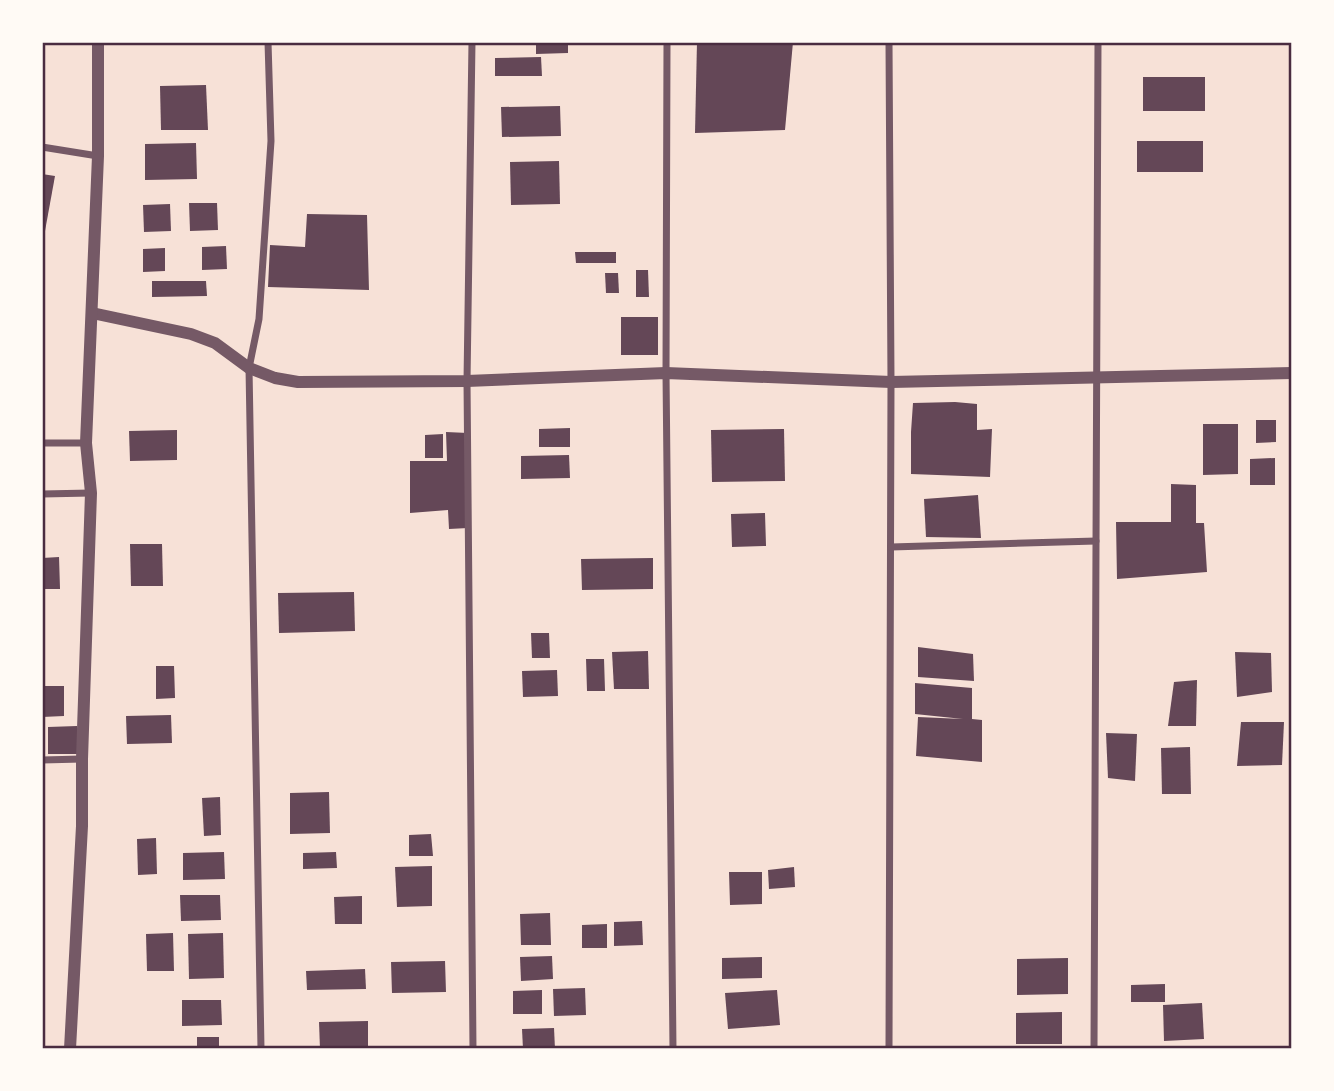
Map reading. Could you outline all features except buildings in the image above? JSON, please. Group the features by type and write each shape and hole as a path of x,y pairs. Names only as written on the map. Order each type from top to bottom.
{"street":[{"path":"70,1049 82,826 91,493 86,443 98,156 98,42"},
{"path":"261,1049 249,368 258,319 271,141 268,42"},
{"path":"472,42 467,382 473,1049"},
{"path":"667,42 666,373 673,1049"},
{"path":"889,42 889,1049"},
{"path":"1094,1049 1098,42"},
{"path":"42,147 98,156"},
{"path":"92,313 191,334 215,344 249,368 275,378 298,382 467,382 666,373 891,382 1292,373"},
{"path":"42,443 86,443"},
{"path":"42,494 91,493"},
{"path":"891,547 1096,541"},
{"path":"42,760 82,759"}]}
